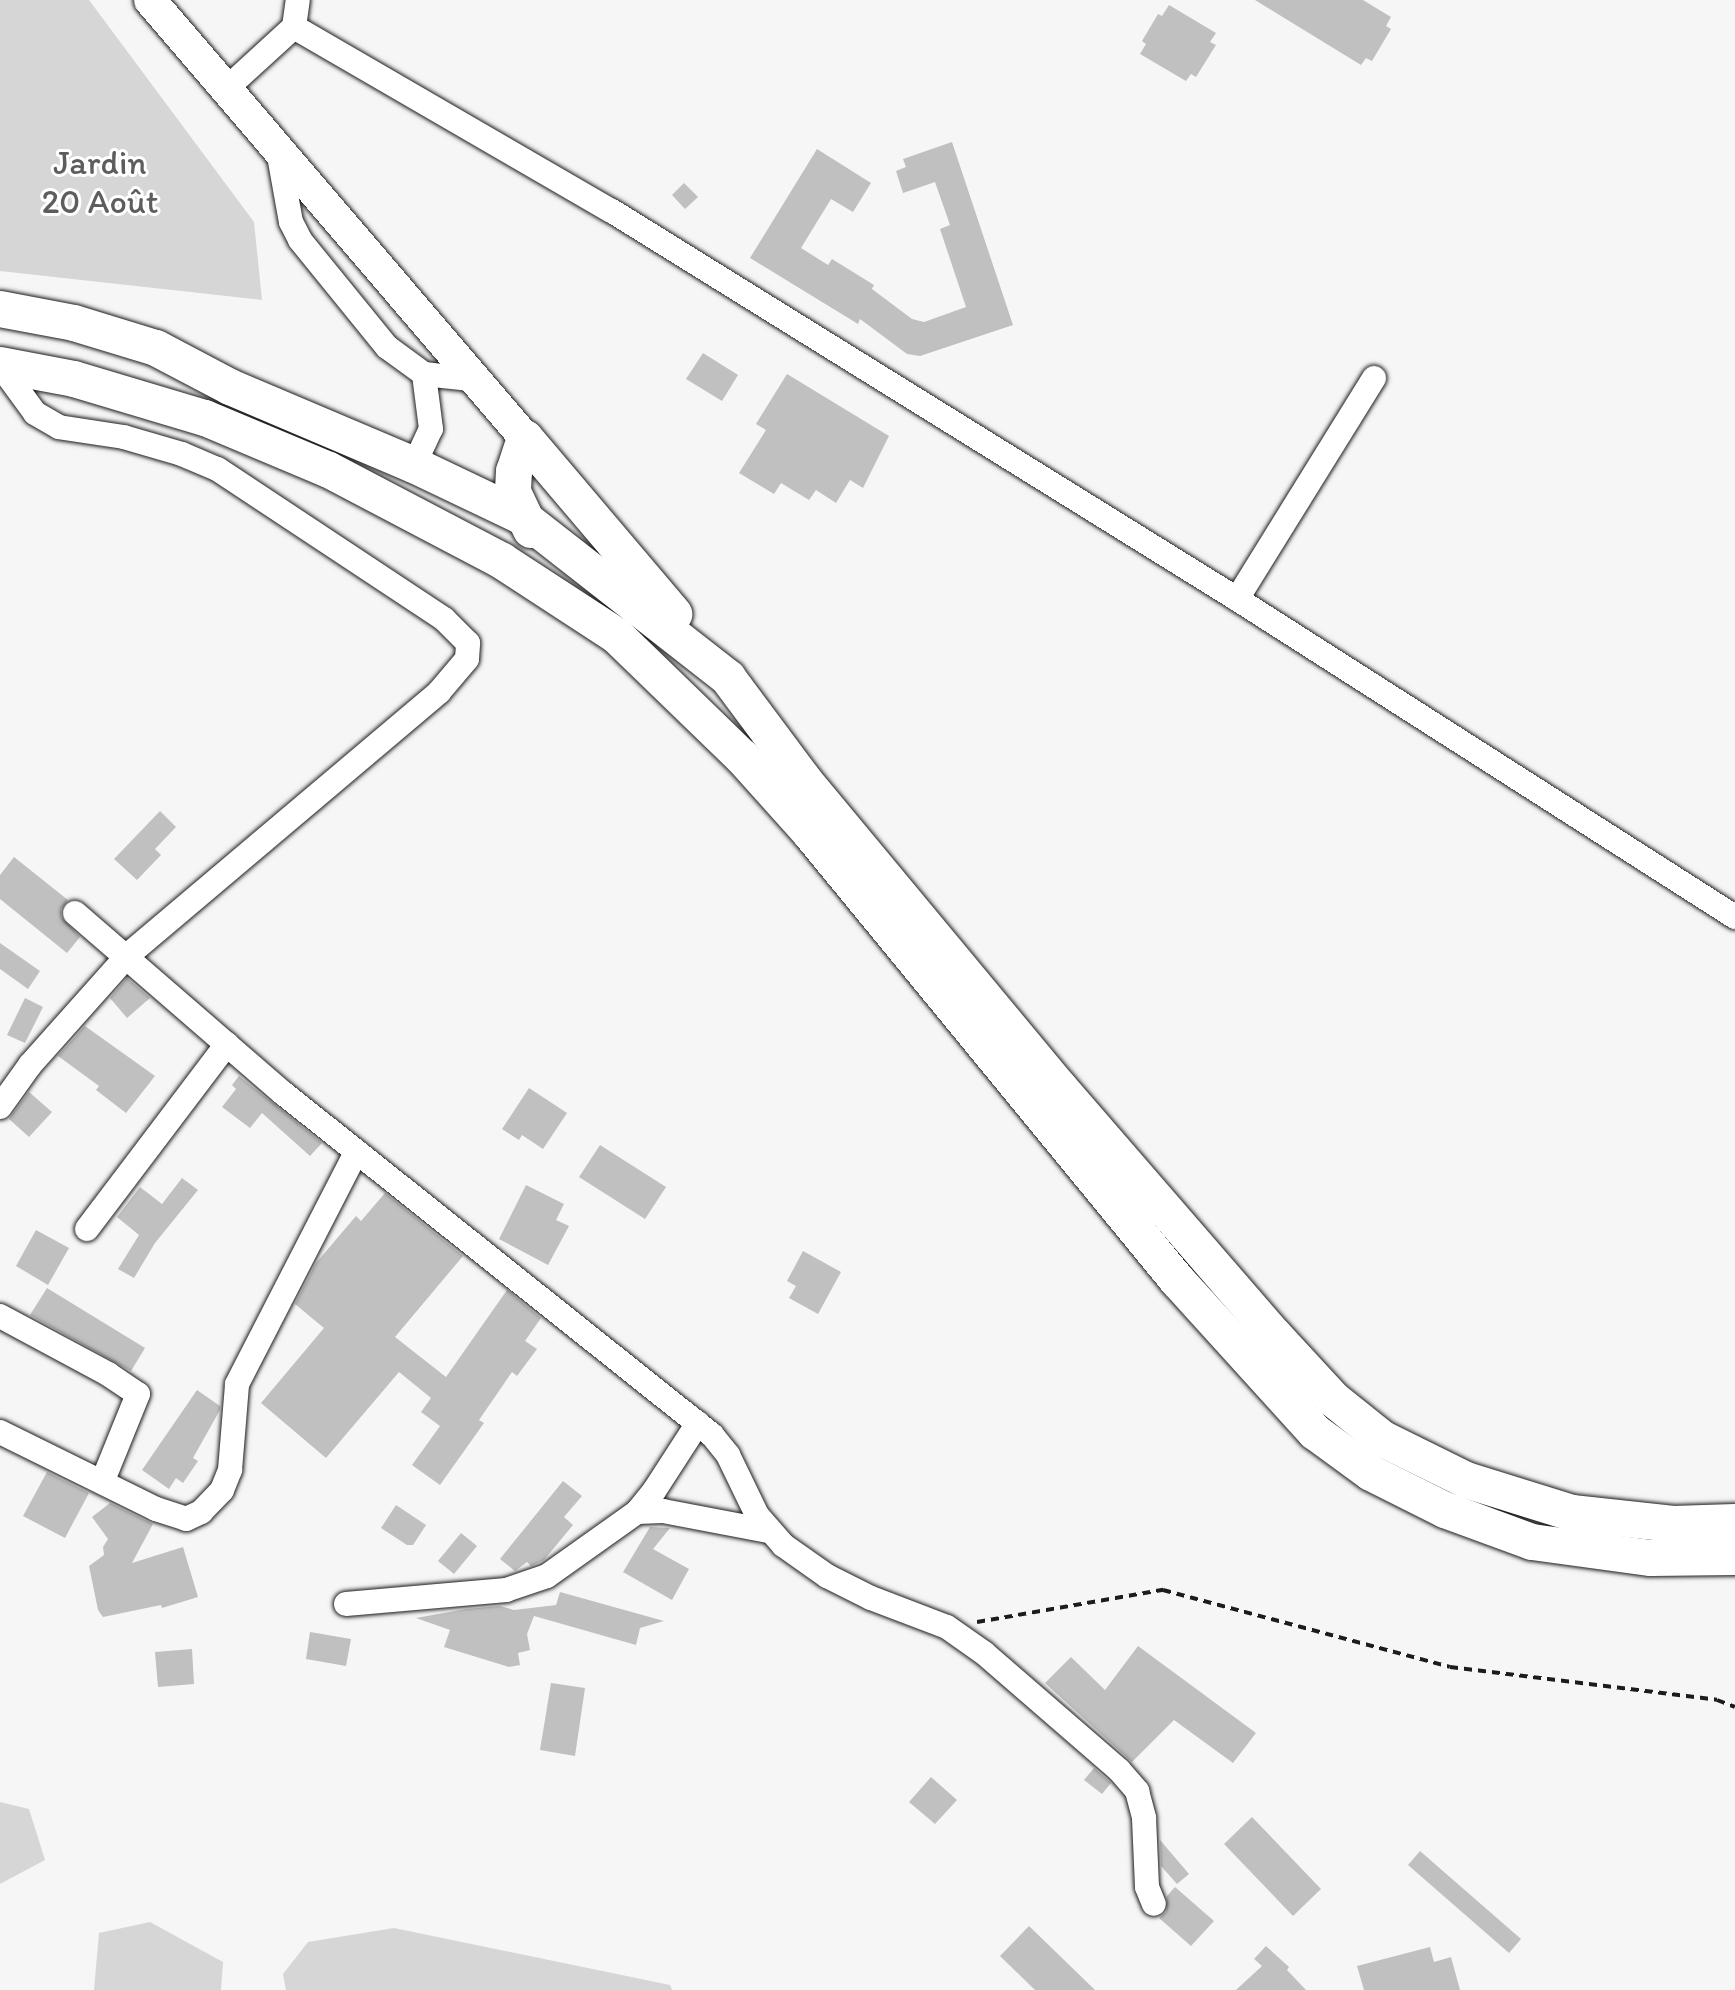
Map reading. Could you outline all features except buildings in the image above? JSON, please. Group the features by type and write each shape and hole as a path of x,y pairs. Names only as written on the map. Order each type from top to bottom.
{"highway":[{"path":"0,309 74,323 156,348 230,387 414,465 521,516 728,678"},
{"path":"0,365 74,379 205,418 329,470 502,561 617,636 742,757 811,834 1177,1280 1315,1432 1371,1473 1445,1510 1532,1542 1651,1558 1735,1557"},
{"path":"525,438 514,471 513,492 521,516 553,563 578,610"},
{"path":"525,438 728,678 804,780 1059,1087 1333,1399 1383,1439 1466,1480 1572,1513 1673,1524 1735,1522"}],"main road":[{"path":"150,0 525,438"}],"street":[{"path":"226,89 294,27 298,0"},
{"path":"294,27 625,219 1237,599 1735,917"},
{"path":"278,150 291,222 300,240 387,347 424,374 478,380"},
{"path":"0,365 35,413 59,427 124,437 182,454 217,469 444,619 468,643 467,659 439,692 128,955 30,1065 0,1107"},
{"path":"414,465 431,429 424,374"},
{"path":"1237,599 1374,378"},
{"path":"75,913 356,1152 698,1423 728,1455 768,1531 827,1576 871,1598 947,1627 1040,1700 1119,1770 1137,1791 1144,1818 1147,1887 1154,1904"},
{"path":"87,1229 227,1044"},
{"path":"0,1432 103,1480 156,1509 186,1519 201,1512 222,1490 233,1451 233,1406 237,1384 356,1152"},
{"path":"0,1316 108,1374 138,1394 103,1480"},
{"path":"346,1604 390,1603 520,1587 547,1576 637,1512 698,1423"},
{"path":"637,1512 663,1511 768,1531"}],"path":[{"path":"947,1627 1163,1590 1450,1667 1717,1700 1735,1707"}],"green space":[{"name":"Jardin 20 Août","path":"0,0 89,0 254,222 262,300 0,271"},
{"path":"0,1802 29,1809 45,1860 0,1884"},
{"path":"150,1922 223,1962 221,1990 94,1990 99,1933"},
{"path":"394,1928 670,1985 672,1990 286,1990 283,1974 308,1942"}]}
